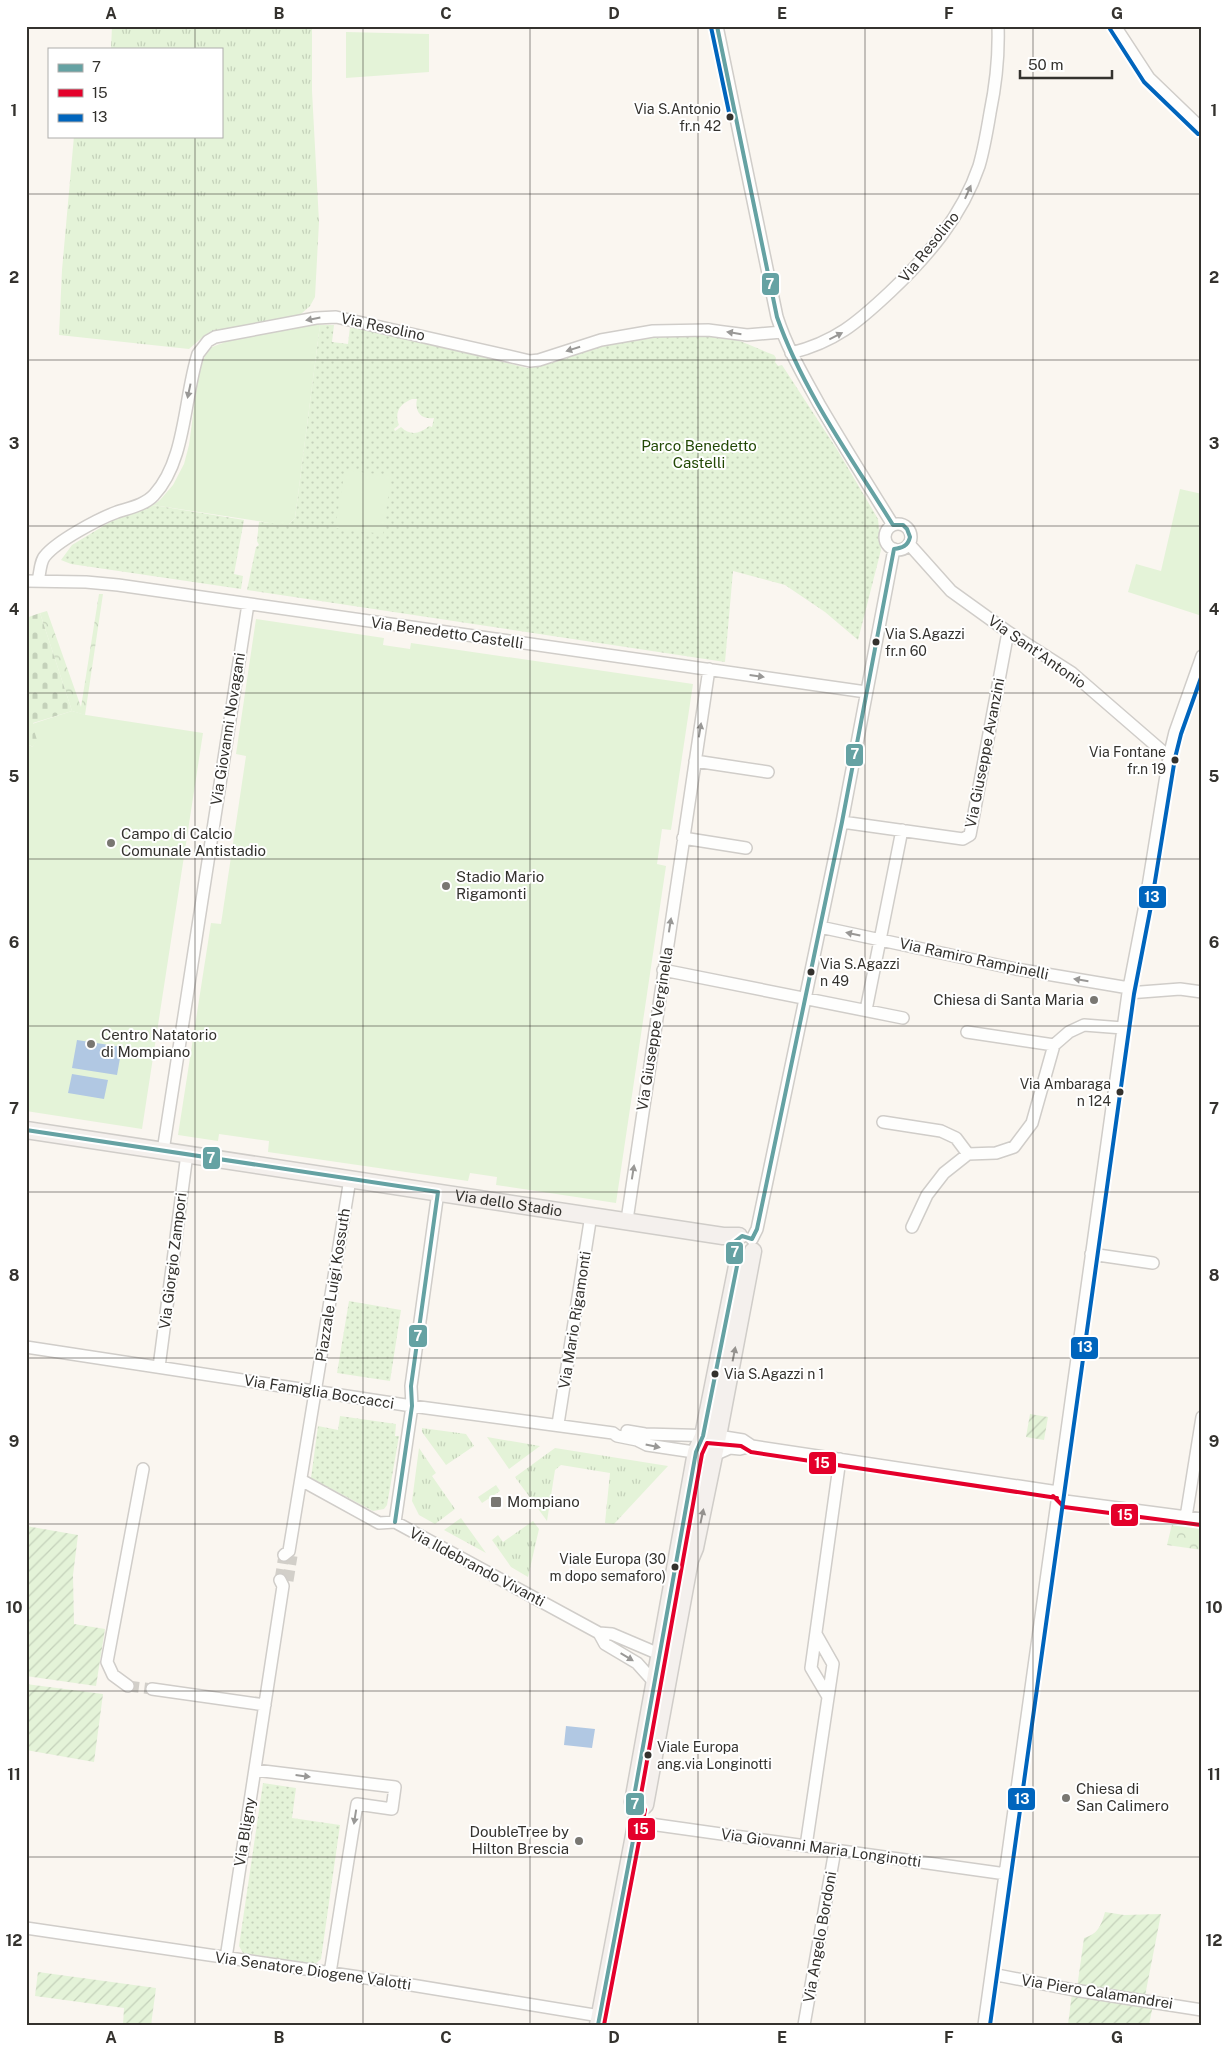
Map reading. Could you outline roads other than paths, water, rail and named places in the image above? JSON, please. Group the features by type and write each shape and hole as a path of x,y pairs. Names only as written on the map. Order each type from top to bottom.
{"street":[{"name":"Via Sant'Antonio","path":"717,26 777,317 782,332 790,353 893,525 903,525 909,531 911,536 908,544 951,591 1008,632 1072,673 1169,757"},
{"name":"Via Resolino","path":"790,353 834,337 863,318 913,270 957,214 970,188 983,153 998,62 998,26"},
{"path":"1115,26 1149,78 1202,130"},
{"name":"Via Resolino","path":"38,581 44,557 60,542 114,513 138,506 154,496 168,474 176,456 198,354 208,341 215,337 316,318 336,317 530,361 608,339 653,331 708,330 747,335 782,332"},
{"path":"893,525 885,535 887,544 894,549 905,548 908,544"},
{"path":"637,1815 645,1805 690,1560 695,1548 714,1454 711,1436 740,1245 757,1229 842,822 894,549"},
{"name":"Via Benedetto Castelli","path":"26,581 110,584 866,692"},
{"name":"Via Giovanni Novagani","path":"163,1151 248,604"},
{"name":"Via Giuseppe Avanzini","path":"842,822 963,839 970,835 1008,632"},
{"path":"984,2025 1129,990 1169,757 1175,732 1202,656"},
{"name":"Via Giuseppe Verginella","path":"627,1220 709,669"},
{"path":"695,761 768,772"},
{"path":"866,1010 902,830"},
{"path":"683,838 746,848"},
{"name":"Via Ramiro Rampinelli","path":"820,927 1016,969 1129,990 1180,989 1202,992"},
{"path":"663,970 904,1018"},
{"path":"912,1227 927,1195 944,1173 968,1154 996,1153 1014,1147 1032,1122 1054,1045 1068,1032 1084,1025 1123,1028"},
{"path":"968,1032 1054,1045"},
{"path":"883,1122 941,1131 956,1138 968,1154"},
{"name":"Via dello Stadio","path":"26,1130 627,1220 740,1245"},
{"name":"Via Giorgio Zampori","path":"159,1367 187,1154"},
{"name":"Piazzale Luigi Kossuth","path":"316,1391 350,1179"},
{"path":"395,1522 412,1406 411,1386 438,1192"},
{"name":"Via Mario Rigamonti","path":"558,1424 591,1215"},
{"path":"1091,1254 1153,1263"},
{"name":"Via Famiglia Boccacci","path":"26,1347 412,1406 558,1424 612,1433 647,1445 696,1452 714,1454 730,1448 740,1449 752,1446 1058,1492 1065,1500 1202,1519"},
{"path":"289,1554 316,1391"},
{"path":"1186,1517 1202,1417"},
{"name":"Via Famiglia Boccacci","path":"612,1433 622,1430 644,1434 711,1436 743,1440 752,1446"},
{"path":"599,2020 637,1815 633,1802 696,1452 711,1436"},
{"path":"827,1695 811,1668 840,1459"},
{"path":"128,1686 112,1675 107,1662 143,1469"},
{"name":"Via Ildebrando Vivanti","path":"301,1480 379,1523 395,1522 599,1632 612,1634 659,1654"},
{"name":"Via Bligny","path":"226,1958 284,1582"},
{"name":"Via Ildebrando Vivanti","path":"599,1632 605,1644 637,1663 654,1682"},
{"path":"806,1846 832,1664 816,1634"},
{"path":"659,1654 666,1666 658,1702 662,1712"},
{"path":"152,1689 265,1705"},
{"path":"255,1770 395,1787 392,1809 357,1804 330,1973"},
{"name":"Via Giovanni Maria Longinotti","path":"637,1815 806,1846 1006,1874"},
{"name":"Via Angelo Bordoni","path":"804,2025 835,1850"},
{"name":"Via Senatore Diogene Valotti","path":"26,1928 330,1973 599,2020"},
{"name":"Via Piero Calamandrei","path":"992,1974 1074,1990 1202,2010"}],"water":[{"path":"77,1040 122,1047 117,1075 72,1068"},
{"path":"72,1074 108,1080 104,1099 68,1093"},
{"path":"566,1726 595,1729 592,1748 564,1745"}],"tunnel":[{"path":"280,1580 284,1555"},
{"path":"288,1581 292,1556"},
{"path":"128,1686 152,1689"}],"place":[{"name":"Via S.Antonio fr.n 42","path":"730,117"},
{"name":"Via S.Agazzi fr.n 60","path":"876,642"},
{"name":"Via Fontane fr.n 19","path":"1175,760"},
{"name":"Campo di Calcio Comunale Antistadio","path":"111,843"},
{"name":"Stadio Mario Rigamonti","path":"446,886"},
{"name":"Via S.Agazzi n 49","path":"811,972"},
{"name":"Chiesa di Santa Maria","path":"1094,1000"},
{"name":"Centro Natatorio di Mompiano","path":"91,1044"},
{"name":"Via Ambaraga n 124","path":"1120,1092"},
{"name":"Via S.Agazzi n 1","path":"715,1374"},
{"name":"Mompiano","path":"496,1502"},
{"name":"Viale Europa (30 m dopo semaforo)","path":"675,1567"},
{"name":"Viale Europa ang.via Longinotti","path":"648,1755"},
{"name":"Chiesa di San Calimero","path":"1066,1798"},
{"name":"DoubleTree by Hilton Brescia","path":"579,1841"}],"park label":[{"name":"Parco Benedetto Castelli","path":"699,454"}]}
